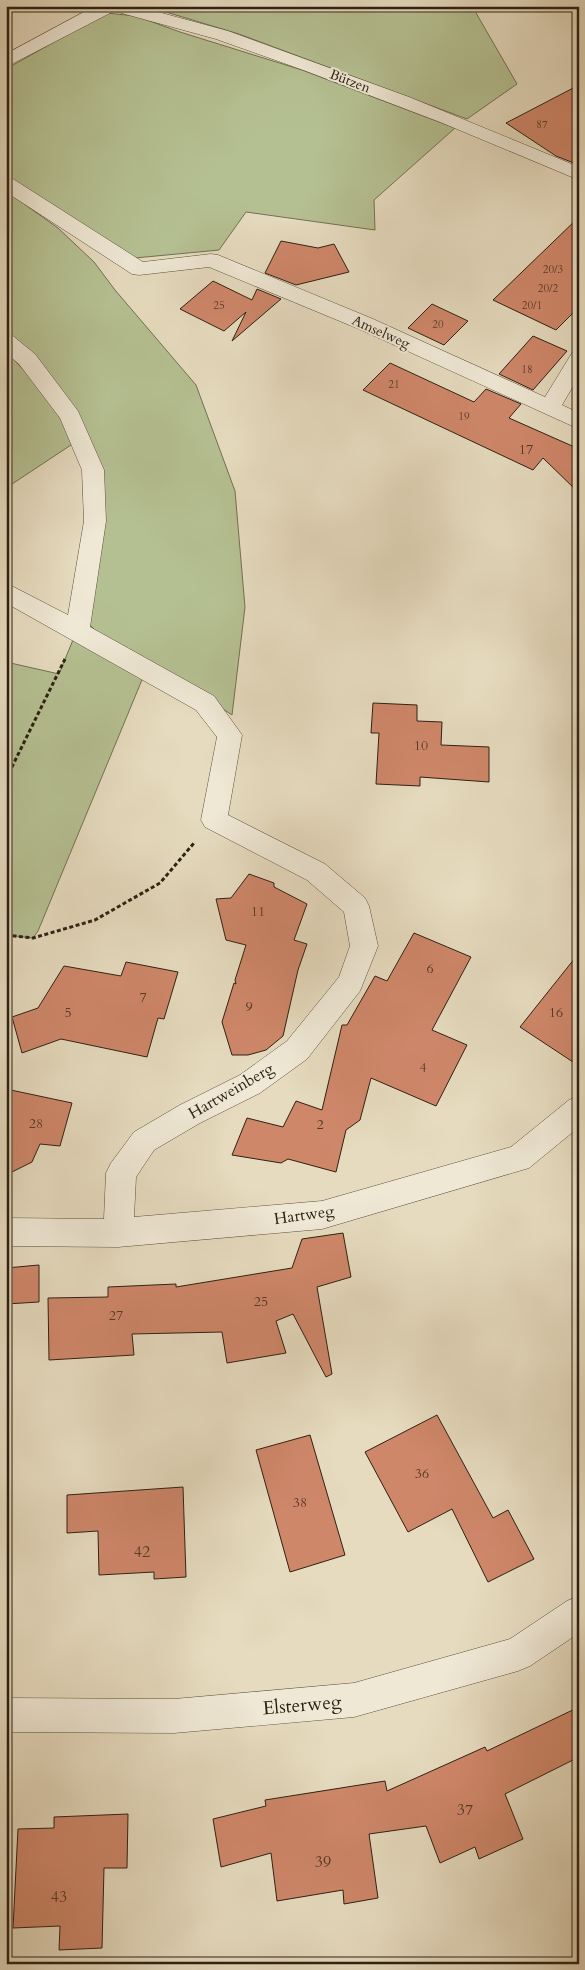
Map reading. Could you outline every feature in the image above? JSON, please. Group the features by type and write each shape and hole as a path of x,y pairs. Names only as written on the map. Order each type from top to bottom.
{"street":[{"path":"6,62 98,11 113,6"},
{"name":"Bützen","path":"113,6 220,35 343,78 579,174"},
{"name":"Amselweg","path":"6,183 139,269 211,260 366,324 579,422"},
{"path":"6,341 28,359 70,416 93,470 96,522 77,631"},
{"path":"549,408 579,358"},
{"path":"6,592 205,704 230,735 214,820"},
{"name":"Hartweinberg","path":"118,1233 121,1173 144,1141 190,1114 250,1084 298,1050 350,983 364,946 356,906 316,872 214,820"},
{"name":"Hartweg","path":"6,1232 118,1233 322,1215 519,1158 579,1109"},
{"name":"Elsterweg","path":"6,1715 174,1716 354,1700 518,1654 579,1613"}],"path":[{"path":"6,779 59,674 77,631"},
{"path":"6,934 33,938 95,920 160,883 214,820"}],"green space":[{"path":"146,6 472,6 517,84 467,119 239,34"},
{"path":"106,13 136,16 180,32 302,70 455,128 374,200 375,230 246,212 219,250 135,258 6,178 6,69"},
{"path":"6,191 58,228 94,262 115,290 196,385 235,491 245,607 232,715 173,675 109,644 86,621 92,445 6,336"},
{"path":"6,351 51,400 74,443 6,488"},
{"path":"75,635 144,675 38,931 33,938 6,935 6,662 59,674"}],"building":[{"path":"579,85 579,165 556,156 506,123"},
{"path":"579,217 579,307 556,330 493,300"},
{"path":"281,241 318,248 334,244 349,272 296,285 265,273"},
{"path":"213,281 252,300 257,289 281,299 232,341 246,312 224,331 180,309"},
{"path":"432,304 468,321 444,345 408,328"},
{"path":"533,336 567,351 533,390 499,374"},
{"path":"390,363 474,402 486,389 521,404 509,418 579,449 579,493 543,458 533,470 363,390"},
{"path":"373,703 417,705 417,721 442,722 441,745 489,747 489,782 420,777 420,786 376,784 379,733 371,733"},
{"path":"249,874 274,883 274,887 307,904 294,940 307,944 298,970 283,1036 266,1050 248,1055 232,1055 222,1022 234,983 236,984 235,980 246,945 226,940 216,899 231,898"},
{"path":"414,933 471,957 432,1030 467,1045 436,1106 371,1078 360,1120 346,1130 336,1172 288,1159 281,1163 232,1155 247,1118 283,1127 296,1101 322,1110 342,1025 347,1025 375,976 387,981"},
{"path":"579,953 579,1066 520,1027"},
{"path":"126,962 178,972 164,1019 158,1018 147,1057 61,1039 22,1053 12,1017 38,1008 64,966 121,976"},
{"path":"6,1089 72,1103 60,1146 40,1144 32,1162 6,1175"},
{"path":"343,1233 351,1277 317,1287 332,1374 326,1377 293,1314 276,1321 286,1353 227,1363 222,1332 132,1334 134,1355 49,1360 48,1298 108,1297 108,1287 176,1284 176,1287 292,1268 302,1239"},
{"path":"39,1265 39,1302 6,1304 6,1268"},
{"path":"437,1415 493,1518 508,1510 534,1559 488,1582 452,1509 408,1532 365,1452"},
{"path":"310,1435 345,1555 290,1572 256,1450"},
{"path":"183,1487 186,1577 154,1579 154,1572 99,1575 98,1531 67,1533 67,1495"},
{"path":"579,1707 579,1757 505,1794 523,1839 479,1859 475,1847 440,1863 426,1826 369,1834 378,1898 344,1904 343,1890 277,1901 271,1853 221,1867 213,1819 266,1806 265,1800 385,1781 387,1791 485,1747 487,1751"},
{"path":"128,1814 127,1868 104,1868 102,1948 59,1950 60,1926 13,1928 18,1829 54,1828 54,1817"}]}
